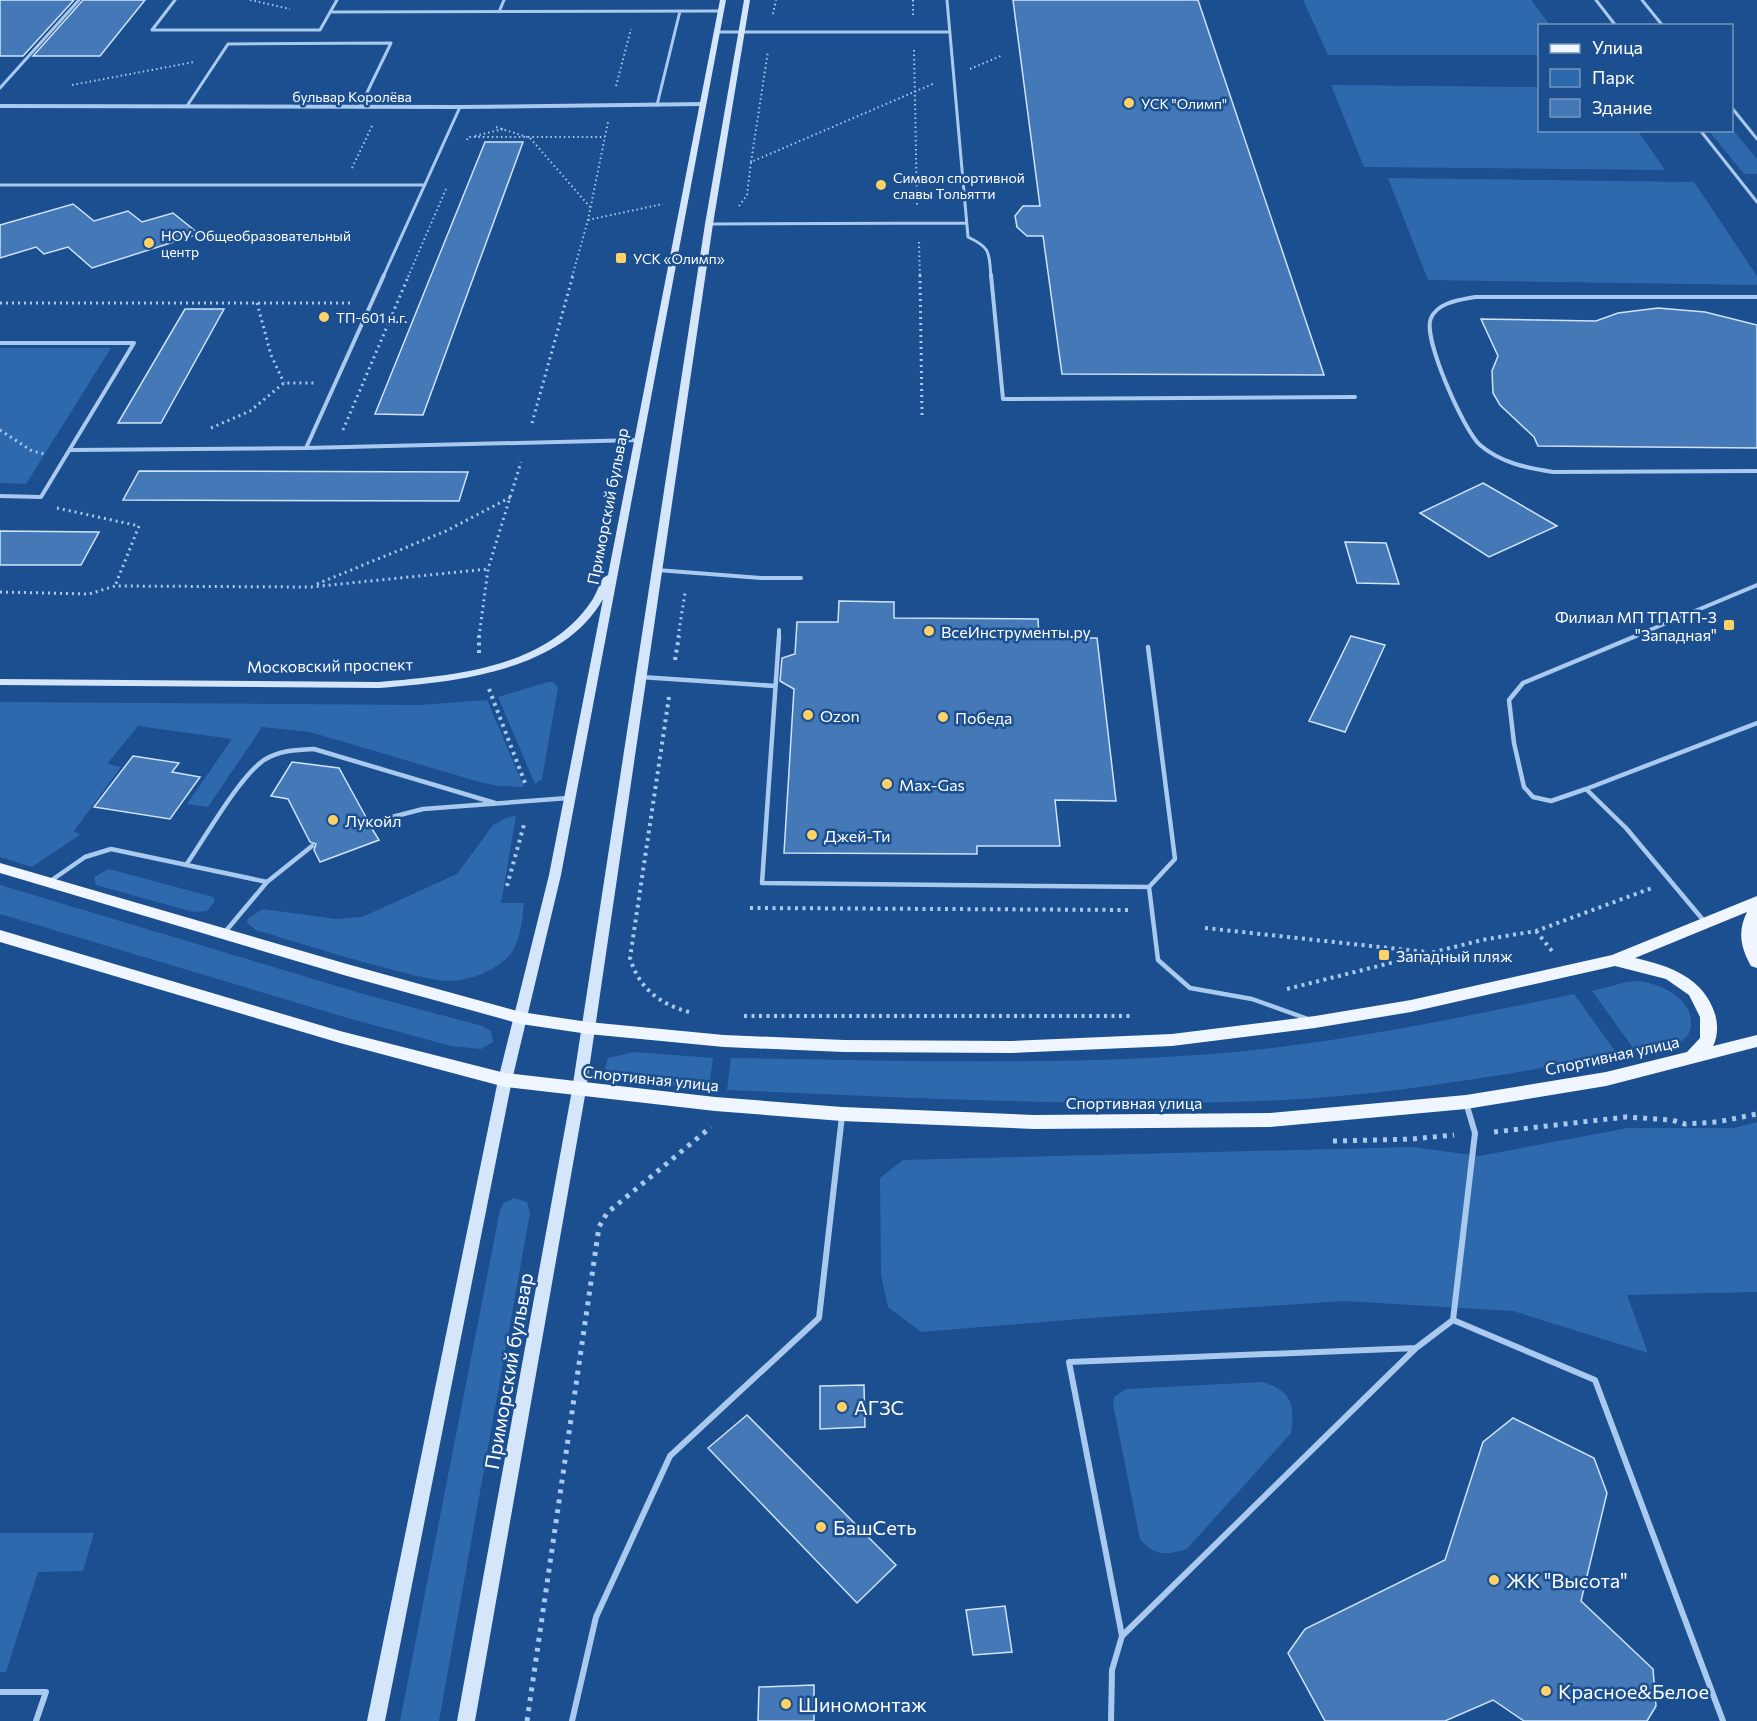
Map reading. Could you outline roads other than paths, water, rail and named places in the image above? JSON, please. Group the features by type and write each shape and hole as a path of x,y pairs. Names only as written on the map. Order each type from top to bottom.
{"main road":[{"name":"Приморский бульвар","path":"505,1080 555,875 723,0"},
{"name":"Приморский бульвар","path":"466,1721 579,1090 709,224 747,0"},
{"name":"Московский проспект","path":"0,682 379,685 433,681 485,670 525,658 562,638 591,611 614,566"},
{"path":"0,868 521,1018 588,1028 724,1041 832,1046 1012,1047 1172,1040 1315,1022 1411,1006 1615,960 1757,902"},
{"path":"1757,908 1748,923 1749,947 1757,962"},
{"path":"0,936 340,1037 505,1080 376,1721"},
{"path":"1615,960 1668,972 1688,984 1701,998 1708,1018 1708,1040 1692,1058"},
{"name":"Спортивная улица","path":"505,1080 579,1090 843,1114 1034,1122 1270,1120 1466,1102 1606,1079 1757,1041"}],"street":[{"name":"бульвар Королёва","path":"0,105 460,107 704,104"}],"lane":[{"path":"0,88 79,0"},
{"path":"175,0 152,30 320,30 337,0"},
{"path":"499,12 504,0"},
{"path":"946,0 966,223 968,237 985,245 988,252 1003,399 1355,397"},
{"path":"1596,0 1614,24"},
{"path":"1642,0 1661,24"},
{"path":"657,105 680,11"},
{"path":"330,12 721,11"},
{"path":"717,32 950,32"},
{"path":"187,106 228,44 391,43 360,106"},
{"path":"306,448 460,107"},
{"path":"1733,110 1757,139"},
{"path":"1702,132 1757,202"},
{"path":"0,185 425,185"},
{"path":"709,224 966,223"},
{"path":"1757,297 1475,297 1455,300 1442,306 1432,315 1429,323 1430,340 1464,424 1478,443 1502,460 1526,468 1553,471 1757,471"},
{"path":"0,343 134,343 41,497 0,496"},
{"path":"70,450 306,448 638,440"},
{"path":"657,570 761,579 801,578"},
{"path":"1757,585 1523,683 1509,700 1514,743 1524,788 1533,797 1551,801 1757,723"},
{"path":"779,630 762,883 1149,887 1175,859 1148,647"},
{"path":"640,677 672,678 729,686 775,686"},
{"path":"186,865 250,771 266,759 288,750 314,749 495,803"},
{"path":"1586,789 1626,828 1706,923"},
{"path":"369,823 423,809 569,798"},
{"path":"223,934 267,882 312,846"},
{"path":"48,882 94,851 111,849 267,882"},
{"path":"1149,887 1158,960 1190,988 1252,999 1315,1022"},
{"path":"1122,1636 1416,1348 1453,1320 1475,1133 1466,1102"},
{"path":"572,1721 596,1617 670,1456 819,1318 843,1114"},
{"path":"1453,1320 1595,1380 1723,1721"},
{"path":"1111,1721 1112,1670 1122,1636 1069,1362 1416,1348"},
{"path":"0,1692 45,1692 36,1721"}],"place":[{"name":"УСК \"Олимп\"","path":"1129,103"},
{"name":"Символ спортивной славы Тольятти","path":"881,185"},
{"name":"НОУ Общеобразовательный центр","path":"149,243"},
{"name":"УСК «Олимп»","path":"621,258"},
{"name":"ТП-601 н.г.","path":"324,317"},
{"name":"Филиал МП ТПАТП-3 \"Западная\"","path":"1729,625"},
{"name":"ВсеИнструменты.ру","path":"929,631"},
{"name":"Ozon","path":"808,715"},
{"name":"Победа","path":"943,717"},
{"name":"Max-Gas","path":"887,784"},
{"name":"Лукойл","path":"333,820"},
{"name":"Джей-Ти","path":"812,835"},
{"name":"Западный пляж","path":"1384,955"},
{"name":"АГЗС","path":"842,1407"},
{"name":"БашСеть","path":"821,1527"},
{"name":"ЖК \"Высота\"","path":"1494,1580"},
{"name":"Красное&Белое","path":"1546,1691"},
{"name":"Шиномонтаж","path":"786,1704"}]}
